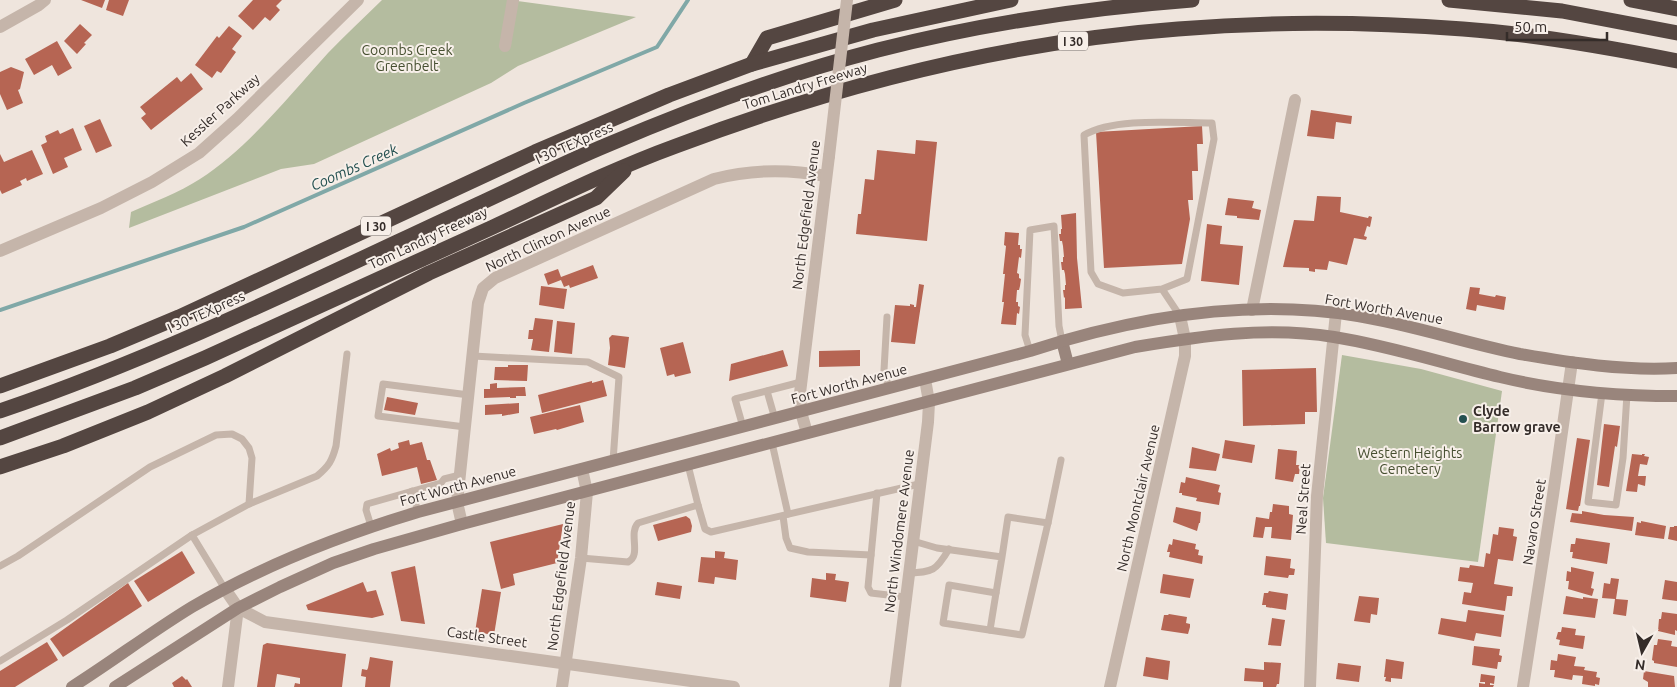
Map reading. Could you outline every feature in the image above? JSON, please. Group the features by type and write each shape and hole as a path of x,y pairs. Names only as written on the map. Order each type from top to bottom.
{"highway":[{"path":"752,64 767,38 895,0"},
{"name":"I 30","path":"0,386 110,346 178,317 544,148 669,95 752,64 873,30 1012,0"},
{"name":"I 30 TEXpress","path":"0,411 55,393 205,331 606,145 694,110 791,76 878,50 962,31 1050,16 1148,3 1192,0"},
{"path":"1449,0 1562,12 1677,33"},
{"path":"1631,0 1677,9"},
{"name":"Tom Landry Freeway","path":"0,438 126,392 205,358 635,162 747,120 896,76 959,61 1031,47 1176,29 1322,24 1458,29 1614,48 1677,61"},
{"path":"0,467 63,446 148,412 225,376 429,273 596,198 635,162"}],"main road":[{"name":"Fort Worth Avenue","path":"72,687 191,608 225,589 281,560 371,526 1062,341 1117,328 1180,316 1214,312 1278,309 1336,313 1422,329 1518,354 1606,367 1677,368"},
{"path":"115,687 238,608 280,586 333,563 374,549 462,524 1135,347 1206,336 1290,333 1334,337 1378,346 1501,378 1568,390 1677,396"},
{"path":"1062,341 1068,364"}],"street":[{"path":"0,27 39,5 44,0"},
{"name":"Kessler Parkway","path":"0,251 101,208 152,182 199,152 237,119 358,0"},
{"path":"505,46 512,0"},
{"name":"North Edgefield Avenue","path":"806,433 801,412 801,382 847,0"},
{"path":"1252,310 1295,100"},
{"name":"North Clinton Avenue","path":"462,524 457,502 478,303 482,288 495,278 714,179 736,173 764,170 826,176"},
{"name":"Neal Street","path":"1310,687 1317,496 1336,313"},
{"name":"North Montclair Avenue","path":"1110,687 1185,356 1185,339 1180,316"},
{"name":"Navaro Street","path":"1523,687 1572,362"},
{"name":"North Windomere Avenue","path":"895,687 929,402 925,379"},
{"name":"North Edgefield Avenue","path":"562,687 581,558 587,492 582,469"},
{"path":"225,589 238,608 228,687"},
{"name":"Castle Street","path":"238,608 265,622 734,687"}],"lane":[{"path":"1212,123 1214,138 1187,279 1162,289 1123,293 1098,284 1091,272 1084,135 1096,128 1133,124 1212,123"},
{"path":"1030,351 1025,335 1030,230 1054,226 1059,326 1062,341"},
{"path":"1162,289 1180,316"},
{"path":"887,317 884,370 889,388"},
{"path":"0,661 66,620 192,535 249,504 316,476 332,460 336,446 347,354"},
{"path":"473,356 588,362 619,378 613,461"},
{"path":"743,427 736,399 801,382"},
{"path":"466,426 378,416 383,384 469,396"},
{"path":"768,391 776,418"},
{"path":"1602,392 1588,502 1616,505 1623,458 1627,394"},
{"path":"0,566 18,556 150,467 216,436 232,434 242,439 249,448 252,458 249,504"},
{"path":"772,443 786,515 786,538 790,548 808,552 871,555"},
{"path":"996,593 949,585 943,623 1022,635 1061,460"},
{"path":"688,465 705,529 711,532 920,484"},
{"path":"371,526 366,510 367,504 441,483 444,479 460,475"},
{"path":"412,491 418,512"},
{"path":"876,493 868,587 871,593 905,597"},
{"path":"581,558 628,562 635,555 633,529 638,523 698,505"},
{"path":"990,630 1008,517 1048,523"},
{"path":"192,535 225,589"},
{"path":"913,541 949,550 1002,557"},
{"path":"908,573 926,572 939,566 949,550"}],"green space":[{"name":"Coombs Creek Greenbelt","path":"382,0 510,0 636,17 518,66 491,83 314,164 281,169 129,228 131,212 192,184 234,153 267,120 334,46"},
{"name":"Western Heights Cemetery","path":"1342,355 1421,369 1502,391 1478,562 1326,543 1323,498"}],"building":[{"path":"81,0 105,0 102,8"},
{"path":"109,0 129,0 123,16 106,10"},
{"path":"253,0 282,0 276,6 280,10 270,21 265,17 253,30 238,16"},
{"path":"80,24 92,35 77,54 64,41"},
{"path":"229,26 242,36 232,49 236,52 221,73 217,71 212,78 195,65 217,36 219,38"},
{"path":"57,41 72,68 58,76 52,65 34,75 25,59"},
{"path":"11,67 24,72 20,89 18,90 23,103 7,110 0,94 0,72"},
{"path":"191,73 203,89 151,130 141,118 146,114 140,107 177,77 181,82"},
{"path":"1311,110 1352,116 1351,124 1336,122 1334,139 1307,136"},
{"path":"100,119 112,146 96,153 84,126"},
{"path":"1202,126 1203,144 1197,144 1198,171 1192,171 1193,200 1188,200 1190,219 1182,264 1104,268 1096,132"},
{"path":"73,128 82,150 64,158 68,167 53,174 41,145 47,142 45,136 58,130 60,134"},
{"path":"916,140 937,142 927,241 856,234 858,214 861,214 865,179 874,180 877,150 915,154"},
{"path":"32,150 43,174 27,181 26,178 20,181 22,185 2,194 0,190 0,154 4,162"},
{"path":"1317,196 1341,197 1340,212 1368,218 1369,216 1372,217 1370,227 1367,226 1364,236 1367,237 1366,240 1354,238 1347,265 1329,261 1327,270 1315,269 1315,272 1309,271 1309,268 1283,267 1294,220 1314,221"},
{"path":"1228,198 1254,201 1252,208 1261,210 1259,220 1225,215"},
{"path":"1076,213 1077,258 1082,308 1065,309 1063,290 1065,290 1066,285 1061,262 1063,262 1064,257 1059,234 1061,234 1062,229 1061,215"},
{"path":"1207,224 1222,226 1220,244 1243,246 1239,285 1201,281"},
{"path":"1005,232 1019,233 1018,245 1022,249 1017,273 1021,279 1019,290 1017,290 1016,302 1018,302 1020,307 1019,314 1017,313 1016,325 1001,324 1004,302 1002,302 1005,274 1003,274 1006,246 1004,245"},
{"path":"593,265 598,278 570,288 569,285 564,287 561,280 548,285 544,274 558,269 561,277"},
{"path":"919,284 924,285 915,344 891,342 895,305 910,306 910,304 916,307"},
{"path":"541,286 567,289 564,309 539,305"},
{"path":"1470,287 1480,288 1479,294 1506,297 1504,310 1477,305 1476,311 1466,309"},
{"path":"535,318 553,320 549,352 531,350 533,339 528,339 529,330 533,330"},
{"path":"557,321 575,323 572,354 554,352"},
{"path":"612,335 629,337 625,368 608,365 609,338"},
{"path":"683,342 691,373 675,377 674,374 667,376 660,348"},
{"path":"783,350 788,366 729,381 731,364"},
{"path":"860,350 860,366 819,367 819,351"},
{"path":"508,365 528,365 527,381 494,380 495,367 508,367"},
{"path":"1316,368 1317,412 1305,412 1305,424 1243,426 1242,370"},
{"path":"603,380 607,396 542,413 538,395"},
{"path":"497,383 497,388 525,387 526,396 516,396 516,398 484,398 484,389 490,389 490,384"},
{"path":"387,397 418,403 415,415 384,410"},
{"path":"519,403 519,413 502,416 502,414 485,415 485,405"},
{"path":"580,405 584,422 534,434 530,417"},
{"path":"1604,424 1620,426 1609,487 1597,485"},
{"path":"1577,438 1590,440 1578,511 1566,509"},
{"path":"409,440 410,445 422,442 427,460 430,460 437,480 421,484 417,467 382,476 377,454 390,448 391,451 399,448 398,443"},
{"path":"1225,440 1255,445 1252,463 1222,458"},
{"path":"1192,447 1220,454 1216,471 1189,468"},
{"path":"1278,449 1297,451 1296,465 1300,465 1299,474 1295,474 1293,482 1275,479"},
{"path":"1632,454 1645,454 1644,456 1649,457 1647,465 1640,464 1638,476 1646,476 1645,486 1638,484 1637,492 1626,491"},
{"path":"1186,477 1220,485 1218,492 1221,493 1219,505 1196,501 1197,498 1179,493 1181,482 1185,483"},
{"path":"1273,504 1289,506 1289,514 1293,515 1291,540 1271,538 1272,527 1265,527 1263,538 1253,537 1256,517 1269,519"},
{"path":"1176,507 1201,512 1197,531 1173,522"},
{"path":"1582,511 1634,517 1632,531 1570,522 1572,513 1582,514"},
{"path":"686,516 690,519 691,532 658,541 653,525"},
{"path":"1641,521 1666,526 1664,539 1635,535 1637,522 1641,523"},
{"path":"563,524 557,563 513,574 515,585 501,589 490,542"},
{"path":"1677,526 1677,541 1668,539 1670,527"},
{"path":"1499,527 1514,529 1513,536 1517,537 1513,561 1498,559 1494,584 1513,587 1512,596 1507,596 1505,611 1462,604 1464,592 1471,593 1473,583 1458,581 1460,567 1469,568 1470,565 1484,567 1486,553 1490,554 1493,534 1498,535"},
{"path":"1576,538 1610,543 1607,564 1572,558 1573,552 1570,552 1571,544 1575,544"},
{"path":"1173,539 1196,544 1195,549 1199,550 1198,555 1203,556 1202,564 1169,557 1170,552 1167,552 1169,544 1172,545"},
{"path":"182,551 195,573 148,602 134,581"},
{"path":"715,551 725,552 724,558 738,560 736,580 715,577 714,584 698,582 701,557 715,558"},
{"path":"1266,556 1291,559 1290,568 1295,569 1294,575 1289,575 1288,578 1264,575"},
{"path":"415,566 425,624 401,621 391,572"},
{"path":"1571,567 1594,572 1591,588 1594,589 1592,596 1568,589 1569,581 1566,581 1567,571 1571,572"},
{"path":"826,573 836,574 835,580 849,582 846,602 810,597 812,578 826,580"},
{"path":"1163,574 1194,579 1190,598 1160,593"},
{"path":"1611,578 1619,579 1616,599 1628,600 1626,616 1613,614 1615,599 1602,598 1604,583 1610,584"},
{"path":"1665,580 1677,582 1677,601 1662,599"},
{"path":"363,582 367,592 376,590 384,615 372,618 308,610 306,605"},
{"path":"657,582 682,586 680,599 655,595"},
{"path":"128,583 142,606 63,657 50,639"},
{"path":"482,589 501,592 494,635 475,632"},
{"path":"1269,591 1288,594 1286,610 1262,605 1264,593"},
{"path":"1359,596 1379,598 1377,615 1371,614 1370,623 1354,621"},
{"path":"1566,596 1598,599 1595,618 1563,614"},
{"path":"1468,610 1504,615 1501,637 1476,633 1474,641 1438,634 1441,618 1466,622"},
{"path":"1662,612 1677,614 1677,631 1675,630 1675,635 1658,631"},
{"path":"1164,615 1187,617 1186,623 1190,624 1188,634 1161,630"},
{"path":"1272,618 1285,620 1281,646 1268,645"},
{"path":"1562,627 1576,629 1575,635 1585,636 1583,649 1559,645 1560,640 1556,639"},
{"path":"1658,639 1672,641 1671,646 1677,647 1677,667 1654,663 1652,660 1654,645 1657,645"},
{"path":"47,642 58,660 15,687 0,687 0,671"},
{"path":"267,643 346,654 342,687 294,687 295,683 300,684 300,678 277,674 275,687 257,687 263,645"},
{"path":"1474,646 1500,649 1499,655 1502,656 1501,662 1498,662 1497,669 1472,665"},
{"path":"1558,654 1576,657 1574,666 1585,667 1584,670 1597,672 1596,677 1600,678 1599,685 1582,684 1583,676 1573,675 1572,680 1554,677 1555,670 1550,670 1551,660 1557,661"},
{"path":"370,657 393,661 390,687 365,687 366,677 361,676 362,669 367,670"},
{"path":"1146,657 1170,661 1168,680 1143,676"},
{"path":"1386,659 1404,662 1402,679 1391,678 1391,682 1385,681"},
{"path":"1264,662 1281,663 1279,684 1276,687 1263,687 1263,682 1244,681 1245,668 1264,670"},
{"path":"1338,663 1361,666 1359,682 1336,679"},
{"path":"1644,671 1674,676 1675,687 1648,687 1648,682 1643,679"},
{"path":"1481,674 1495,676 1494,684 1490,683 1490,685 1494,685 1493,687 1479,687 1479,683 1485,684 1485,682 1480,682"},
{"path":"182,676 187,679 192,687 174,687 172,683"}],"waterway":[{"name":"Coombs Creek","path":"0,310 244,227 524,103 657,47 688,0"}],"place":[{"name":"Clyde Barrow grave","path":"1463,419"}]}
